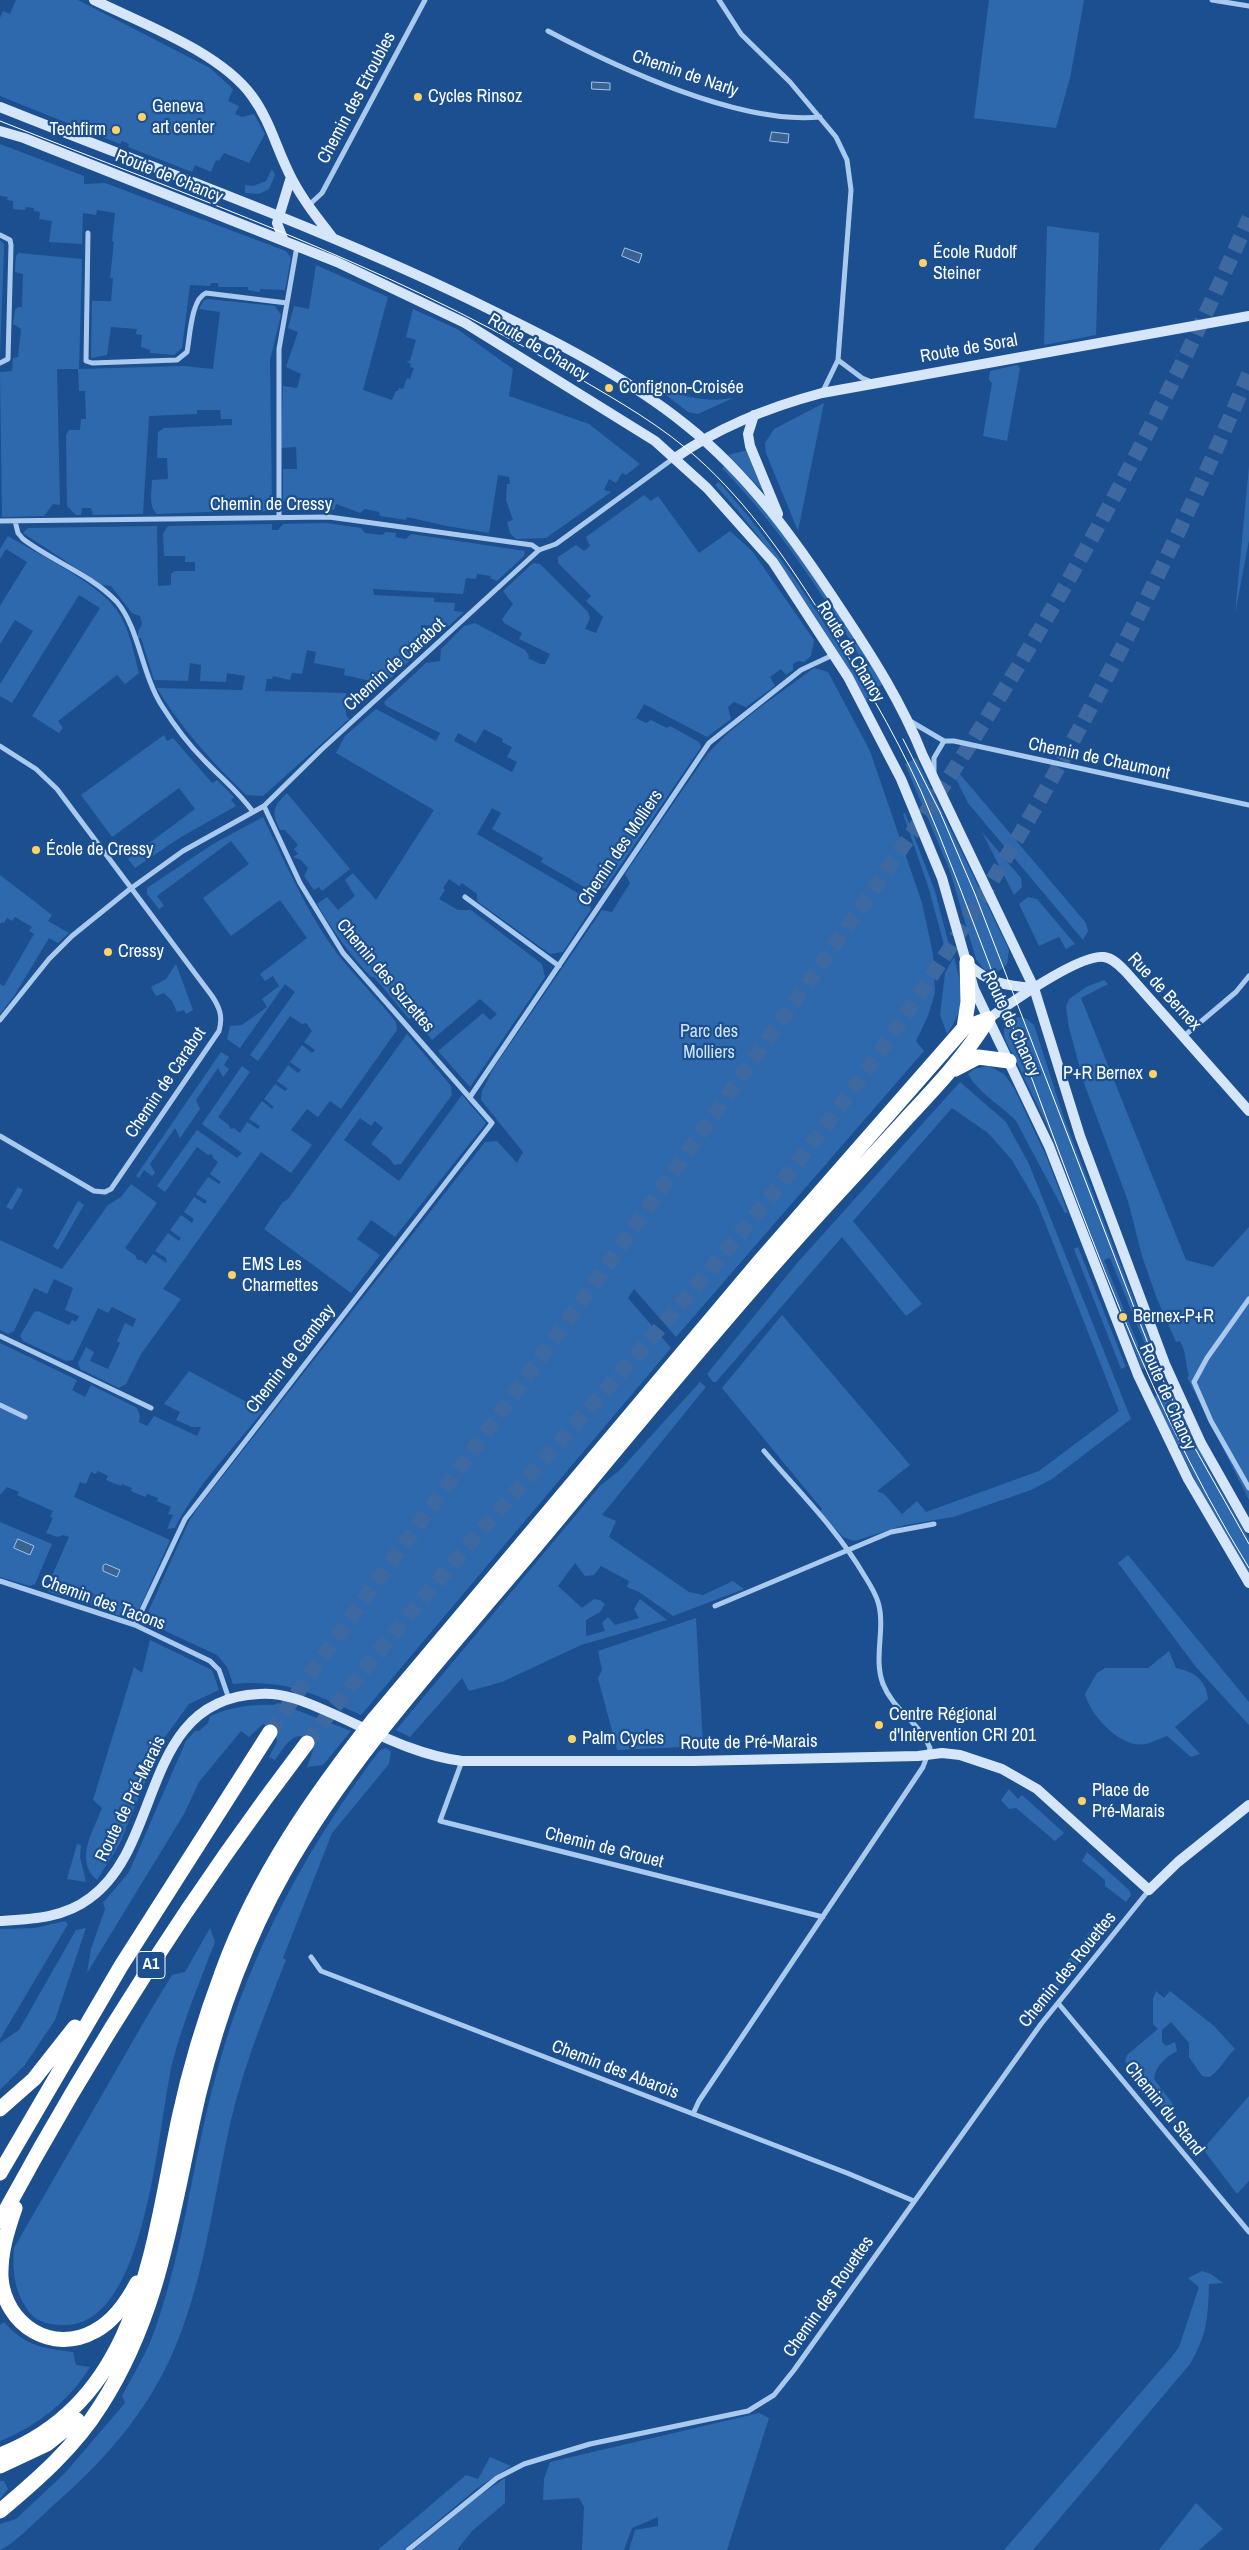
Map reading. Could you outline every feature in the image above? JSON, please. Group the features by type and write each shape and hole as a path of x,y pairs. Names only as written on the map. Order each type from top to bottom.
{"highway":[{"path":"964,1028 968,1002 967,962"},
{"path":"0,2455 33,2440 79,2404 98,2380 130,2322 150,2255 186,2086 213,1997 242,1923 269,1870 298,1824 355,1743 389,1700 759,1262 964,1028 988,1019"},
{"path":"0,2511 38,2478 72,2444 99,2408 145,2318 163,2261 199,2095 229,1994 265,1908 318,1816 405,1700 751,1290 946,1076 977,1037 988,1019"},
{"path":"946,1076 964,1063 978,1057 1009,1061"},
{"name":"A1","path":"0,2173 174,1879 270,1732"},
{"name":"A1","path":"0,2221 30,2165 85,2071 172,1932 238,1836 307,1743"},
{"path":"0,2109 34,2079 121,1966"},
{"path":"30,2165 3,2244 0,2260 4,2297 13,2314 25,2326 40,2335 56,2339 73,2339 95,2331 110,2321 124,2305 150,2255"},
{"path":"0,2466 31,2453 61,2434 99,2397 120,2370"}],"main road":[{"path":"94,0 209,57 237,79 253,96 269,123 291,177 301,195 333,239"},
{"name":"Route de Chancy","path":"0,107 333,239 455,292 548,339 656,402 703,439 748,484 783,526 859,637 908,720 1034,988 1080,1136 1162,1356 1201,1444 1249,1528"},
{"name":"Route de Chancy","path":"0,131 24,138 297,245 370,276 465,322 539,370 628,422 675,458 724,506 773,562 835,654 879,733 913,804 942,878 974,989 1049,1146 1111,1310 1160,1424 1202,1506 1249,1584"},
{"path":"284,241 277,227 278,217 291,177"},
{"path":"286,192 301,195"},
{"name":"Route de Soral","path":"675,458 703,439 754,415 822,393 1249,316"},
{"path":"754,415 748,434 750,446 783,526"},
{"name":"Rue de Bernex","path":"1034,988 1088,960 1108,958 1126,972 1249,1111"},
{"path":"967,962 981,976 996,984 1034,988"},
{"path":"988,1019 1034,988"},
{"name":"Route de Pré-Marais","path":"0,1921 60,1914 84,1903 98,1892 124,1857 160,1771 179,1737 200,1715 229,1699 249,1694 273,1694 299,1699 406,1746 440,1758 462,1761 693,1761 929,1755 942,1753 971,1757 1002,1769 1022,1780 1053,1802 1149,1890"},
{"path":"1149,1890 1178,1862 1249,1805"}],"street":[{"name":"Chemin des Etroubles","path":"308,206 322,193 425,0"},
{"path":"719,0 741,34 790,82 841,144 851,181 838,360 822,393"},
{"path":"1212,0 1249,6"},
{"name":"Chemin de Narly","path":"548,31 643,77 721,103 780,116 820,117"},
{"path":"88,233 86,361 92,363 177,360 183,357 187,352 195,306 198,299 206,293 287,303"},
{"path":"0,235 10,240 11,245 8,359 0,364"},
{"path":"279,517 278,369 297,245"},
{"path":"838,360 862,378 873,383"},
{"name":"Chemin de Carabot","path":"0,1020 61,945 130,889 183,851 264,806 321,750 539,550 556,544 675,458"},
{"name":"Chemin de Cressy","path":"0,521 329,517 532,545 539,550"},
{"path":"15,521 18,533 23,539 103,590 121,608 129,624 149,683 161,704 197,752 244,800 253,812"},
{"name":"Chemin des Molliers","path":"470,1097 709,743 801,670 835,654"},
{"name":"Chemin de Chaumont","path":"908,720 944,741 954,741 1249,805"},
{"path":"934,776 934,758 944,741"},
{"path":"0,746 48,778 130,889"},
{"name":"Chemin des Suzettes","path":"264,806 300,883 343,953 492,1123"},
{"name":"Chemin de Carabot","path":"0,1136 94,1191 105,1192 111,1188 219,1031 220,1008 130,889"},
{"path":"465,898 558,966"},
{"path":"1184,1036 1236,992 1249,976"},
{"name":"Chemin de Gambay","path":"135,1625 185,1518 492,1123"},
{"path":"1249,1299 1207,1358 1194,1382 1211,1421 1249,1488"},
{"path":"0,1336 151,1408"},
{"path":"0,1405 24,1417"},
{"path":"693,2114 699,2101 823,1918 929,1755 928,1742 889,1698 883,1684 880,1670 880,1609 877,1599 849,1551 764,1451"},
{"path":"715,1606 891,1532 934,1524"},
{"name":"Chemin des Tacons","path":"0,1582 135,1625 216,1665 229,1699"},
{"name":"Chemin de Grouet","path":"462,1761 440,1821 823,1918"},
{"name":"Chemin des Rouettes","path":"408,2550 497,2478 524,2464 590,2444 748,2411 766,2402 794,2370 914,2201 1058,2004 1149,1890"},
{"name":"Chemin des Abarois","path":"310,1957 321,1971 863,2179 914,2201"},
{"name":"Chemin du Stand","path":"1058,2004 1249,2232"}],"green space":[{"path":"16,0 78,0 210,68 233,89 228,101 239,106 235,114 242,117 254,114 265,134 249,163 224,153 219,161 216,160 211,172 195,165 192,172 128,147 129,144 122,141 120,144 0,96 0,18 3,11 10,14"},
{"path":"989,0 1084,0 1070,78 1056,128 974,118"},
{"path":"0,144 84,176 84,184 105,183 286,251 291,258 285,290 260,289 260,292 248,290 248,287 218,287 218,283 211,283 210,286 190,285 182,348 174,355 150,353 150,350 141,347 142,335 136,334 137,329 111,327 107,355 91,358 92,301 111,301 113,278 110,278 115,213 97,210 96,215 83,213 82,244 49,242 52,221 39,219 40,212 34,211 34,208 26,207 25,210 13,209 13,201 7,200 8,197 0,196"},
{"path":"272,169 275,175 269,189 259,194 245,193 245,185 253,186 266,181"},
{"path":"1047,226 1099,233 1096,335 1044,345"},
{"path":"0,240 4,244 4,249 0,357"},
{"path":"19,253 82,259 79,369 184,366 213,369 220,312 199,309 204,300 275,306 281,315 270,360 272,502 268,511 254,512 250,509 250,497 232,498 231,511 157,514 154,511 151,498 152,480 168,479 167,458 157,458 158,432 164,428 232,425 232,419 221,419 220,410 197,410 197,414 149,416 143,514 93,515 91,508 82,508 81,515 76,515 67,506 66,435 69,430 80,430 81,419 86,419 85,391 79,391 78,369 57,369 60,505 53,504 44,516 2,517 0,372 12,371 13,358 18,357 21,329 13,324 15,310 18,307 22,307 23,274 15,272 16,256"},
{"path":"316,265 388,297 363,390 392,400 399,388 403,389 407,378 410,379 414,368 410,367 411,364 406,361 410,361 416,340 406,337 413,309 457,329 513,369 509,396 589,424 640,464 626,475 622,473 616,483 609,479 604,490 611,492 546,538 516,539 510,533 507,522 513,520 506,500 507,484 510,484 509,477 498,475 489,533 407,517 406,520 380,516 379,512 365,509 360,513 336,504 334,510 296,510 283,500 283,469 297,469 296,447 281,448 283,386 297,388 301,374 286,367 298,332 288,328 294,306 309,309"},
{"path":"1017,365 1020,368 1007,441 983,436 992,383 989,380 990,371"},
{"path":"669,390 700,399 733,398 698,414 688,412 666,395"},
{"path":"824,403 798,531 766,453 765,443 774,429"},
{"path":"748,450 763,490 728,455"},
{"path":"726,465 770,516 790,543 829,599 883,684 878,687 844,629 807,573 767,519 722,468"},
{"path":"1249,466 1249,540 1235,614"},
{"path":"719,482 741,507 800,587 837,643 871,700 867,702 833,645 778,562 715,485"},
{"path":"644,495 651,501 658,496 699,553 730,531 752,551 814,640 811,656 804,662 798,661 793,664 793,670 786,675 781,669 770,677 775,686 746,707 734,702 728,707 731,719 707,737 644,704 636,718 646,723 651,720 667,728 670,726 699,742 701,747 605,888 591,891 541,862 543,858 492,829 501,813 492,808 477,834 588,899 591,909 563,952 550,954 477,901 477,894 462,883 459,886 449,879 439,899 458,910 471,910 542,964 545,977 470,1087 438,1051 483,1013 490,1020 497,1014 480,999 432,1040 413,1016 409,1019 374,977 371,977 356,960 317,904 327,897 338,910 355,896 345,880 353,873 376,900 434,810 336,753 345,736 376,709 436,741 440,733 386,706 384,702 426,663 440,661 441,649 464,626 475,623 525,650 529,656 528,658 540,664 545,664 550,654 519,639 522,633 504,623 502,619 513,604 503,591 533,563 540,564 588,612 590,618 585,629 596,633 603,617 586,601 591,596 558,563 558,557 576,545 584,551 590,546 586,537","holes":["484,729 503,739 502,742 512,747 507,757 517,762 512,772 454,741 458,733 476,743"]},
{"path":"326,523 361,528 365,533 382,535 386,532 396,533 395,537 406,539 411,534 525,551 524,556 497,581 490,578 491,576 477,574 476,579 466,578 463,594 373,589 374,595 434,598 434,602 455,603 454,611 464,612 449,626 421,625 421,641 430,642 384,684 344,675 345,669 314,663 316,652 307,650 302,674 292,673 290,680 273,676 272,679 267,679 265,691 346,693 346,715 349,719 263,796 246,795 233,782 187,731 157,688 242,690 245,676 227,673 226,682 200,681 201,665 190,663 188,681 154,680 141,638 138,638 138,632 142,624 140,616 132,613 111,586 102,585 23,533 28,528 157,526 158,586 171,585 171,574 175,571 195,571 195,562 185,562 185,556 164,556 163,534 168,526 272,524 272,530 278,530 283,524"},
{"path":"8,536 85,581 111,603 120,615 126,629 139,673 125,684 117,675 58,721 63,728 59,733 32,716 100,608 79,595 12,703 0,696 0,684 33,631 15,620 0,644 0,606 27,562 6,549 0,559 0,549"},
{"name":"Parc des Molliers","path":"814,668 828,672 870,751 922,903 933,954 935,993 928,1016 916,1041 924,1051 676,1337 634,1289 628,1298 671,1348 361,1715 314,1695 284,1686 252,1683 233,1684 227,1667 217,1655 144,1621 189,1521 485,1142 497,1141 517,1163 523,1152 481,1100 482,1091 493,1069 602,910 612,912 630,883 625,874 708,753 728,733 759,708"},
{"path":"164,735 167,741 173,738 212,783 217,780 234,797 231,800 236,806 181,837 135,868 128,859 195,809 179,788 112,837 81,795"},
{"path":"916,758 1009,950 1007,964 999,971 984,970 976,959 950,871 905,764"},
{"path":"953,766 1086,923 1088,931 1083,940 968,803 951,769"},
{"path":"287,793 350,869 322,891 319,887 314,890 304,876 308,868 301,860 293,857 298,854 294,849 298,845 285,830 280,830 277,824 275,818 276,806"},
{"path":"905,813 935,891 950,949 944,945 928,886 903,814"},
{"path":"263,817 299,891 320,927 343,961 396,1022 397,1030 341,1109 330,1101 318,1117 307,1109 291,1130 312,1145 291,1173 261,1152 163,1289 181,1299 141,1354 126,1384 119,1388 80,1369 78,1363 86,1347 94,1352 90,1361 108,1369 120,1343 117,1341 125,1323 133,1327 136,1319 112,1307 108,1313 98,1308 73,1360 66,1361 23,1341 20,1336 34,1312 38,1311 69,1325 72,1320 76,1322 79,1316 65,1310 73,1288 54,1279 47,1294 34,1288 14,1331 8,1334 0,1330 0,1240 62,1269 108,1205 121,1197 131,1184 157,1203 125,1248 136,1256 137,1260 141,1260 146,1264 153,1254 167,1263 166,1258 155,1251 168,1233 179,1241 181,1238 170,1230 181,1215 192,1223 194,1219 184,1212 194,1197 205,1204 207,1201 196,1194 208,1177 219,1184 221,1182 210,1174 218,1162 213,1158 212,1154 208,1155 197,1147 165,1192 157,1186 197,1130 237,1158 242,1153 202,1124 242,1066 250,1072 218,1117 229,1125 230,1129 234,1128 240,1133 247,1122 258,1129 260,1126 249,1119 262,1101 272,1109 274,1107 264,1099 275,1084 285,1091 288,1089 277,1081 288,1065 298,1073 301,1070 290,1062 302,1045 312,1053 315,1050 304,1042 312,1031 306,1023 302,1024 290,1016 258,1061 250,1055 295,992 285,984 240,1048 227,1039 230,1026 242,1025 267,1007 262,999 279,986 273,976 265,981 260,974 307,938 280,900 231,936 203,898 249,864 231,841 157,896 164,906 159,909 147,894 147,888 213,844"},
{"path":"982,832 1021,878 1022,887 1014,895"},
{"path":"0,875 52,915 48,921 69,933 58,943 49,938 14,996 0,1014 0,984 4,986 34,934 29,931 32,927 15,917 12,921 7,918 4,923 0,924"},
{"path":"1028,897 1037,899 1075,944 1066,949 1059,937 1039,946 1019,904"},
{"path":"954,957 961,988 961,1005 954,1023 947,1034 940,1015 945,973"},
{"path":"176,964 193,1010 186,1014 184,1010 177,1012 172,1001 164,993 156,996 151,987 166,979"},
{"path":"1104,980 1108,984 1081,998 1186,1260 1213,1267 1249,1227 1249,1500 1187,1377 1189,1376 1184,1350 1180,1341 1176,1342 1157,1299 1142,1256 1128,1201 1084,1083 1069,1028 1066,1007 1069,999 1086,987"},
{"path":"1021,1017 1034,1025 1064,1118 1158,1362 1153,1364 1110,1258 1104,1260 1147,1367 1142,1369 1046,1123 1005,1039 1004,1031 1007,1024 1013,1019"},
{"path":"407,1034 451,1086 452,1095 401,1164 394,1165 390,1159 371,1144 383,1128 375,1121 371,1126 360,1118 344,1140 399,1181 462,1095 486,1123 395,1237 371,1220 357,1239 380,1255 351,1293 264,1229 283,1202 288,1199"},
{"path":"221,1052 229,1057 224,1065 229,1069 223,1077 218,1068 196,1100 200,1109 180,1138 175,1128 150,1164 155,1173 152,1176 144,1170 139,1178 136,1176"},
{"path":"989,1066 1004,1074 1014,1088 1047,1158 1068,1213 1065,1213 1016,1121 984,1093 968,1074 974,1069"},
{"path":"960,1082 1006,1122 1029,1164 1131,1419 1052,1479 1031,1490 953,1517 905,1525 854,1541 843,1537 823,1515 820,1511 822,1509 722,1388 782,1315 910,1465 877,1491 884,1494 902,1514 917,1501 926,1512 1039,1471 1119,1411 1038,1205 1012,1160 988,1133 952,1108 853,1221 922,1304 906,1316 842,1237 716,1382 713,1382 707,1374 798,1262"},
{"path":"18,1187 23,1190 12,1210 6,1207"},
{"path":"78,1201 84,1205 58,1250 53,1246"},
{"path":"1078,1247 1126,1367 1121,1369 1074,1249"},
{"path":"0,1343 77,1380 72,1390 85,1397 91,1385 137,1408 140,1416 139,1422 147,1426 154,1416 197,1436 201,1427 192,1427 176,1420 180,1412 164,1404 189,1371 263,1411 204,1483 175,1528 167,1529 173,1515 168,1514 171,1507 157,1501 158,1498 147,1494 145,1497 131,1491 132,1488 106,1480 108,1476 98,1471 96,1474 91,1472 86,1484 80,1482 74,1497 170,1540 137,1614 123,1617 92,1606 90,1602 94,1594 84,1589 80,1598 76,1600 49,1592 47,1587 69,1537 63,1535 58,1537 46,1533 53,1518 50,1517 53,1511 17,1495 19,1492 7,1487 0,1495"},
{"path":"700,1382 706,1387 602,1515 616,1521 609,1537 689,1592 703,1595 733,1581 744,1589 673,1616 639,1592 627,1587 629,1581 601,1566 594,1575 585,1576 575,1563 558,1586 582,1608 594,1599 600,1600 605,1604 600,1612 586,1620 586,1636 605,1631 602,1623 608,1617 615,1625 639,1618 634,1609 640,1599 667,1620 581,1645 502,1682 469,1691 462,1678 410,1737 396,1730 600,1486 620,1470"},
{"path":"1167,1383 1209,1470 1249,1539 1249,1572 1200,1490 1154,1398"},
{"path":"0,1522 52,1544 35,1584 30,1586 0,1577"},
{"path":"1128,1555 1249,1702 1249,1725 1196,1667 1118,1563"},
{"path":"696,1618 703,1746 617,1750 598,1678 602,1670 598,1651"},
{"path":"150,1640 212,1670 219,1690 189,1704 162,1741 119,1845 97,1880 90,1872 86,1855 90,1836 102,1808 93,1800 134,1667 142,1673"},
{"path":"1169,1651 1176,1668 1194,1674 1202,1681 1207,1692 1208,1699 1175,1727 1200,1754 1191,1757 1167,1736 1145,1744 1136,1744 1117,1736 1108,1729 1093,1711 1085,1694 1097,1673 1105,1668 1148,1668"},
{"path":"278,1703 351,1731 323,1765 307,1767 313,1751 311,1741 305,1737 295,1737 290,1740 275,1760 269,1757 277,1742 275,1729 263,1724 249,1737 241,1731 199,1782 184,1814 87,1973 91,1949 105,1909 103,1903 129,1872 186,1741 195,1731 199,1731 208,1723 210,1716 241,1707 274,1705"},
{"path":"385,1748 391,1751 389,1764 332,1833 283,1958 286,1960 255,2039 236,2100 203,2259 188,2313 168,2363 143,2407 128,2428 94,2467 29,2528 0,2550 0,2524 16,2519 65,2473 125,2403 122,2396 147,2349 165,2300 174,2267 209,2101 231,2025 247,1983 264,1942 305,1863 353,1788 379,1751"},
{"path":"1009,1789 1018,1799 1022,1795 1064,1833 1055,1841 1016,1808 1009,1809 1001,1800"},
{"path":"77,1844 81,1845 80,1857 86,1882 67,1879"},
{"path":"1087,1852 1129,1890 1131,1895 1126,1902 1105,1886 1105,1880 1082,1861"},
{"path":"65,1921 68,1924 0,2039 0,1929 35,1928"},
{"path":"1093,1927 1103,1934 1039,2011 1035,2008 1055,1984 1062,1968"},
{"path":"86,1928 55,2020 24,2066 0,2090 0,2043 19,2030 76,1930"},
{"path":"210,1928 215,1942 187,2015 173,2060 145,2214 132,2256 116,2291 94,2316 66,2325 49,2324 39,2320 31,2314 19,2295 13,2264 14,2248 172,1975 185,1972"},
{"path":"1156,1991 1164,1998 1170,1991 1214,2026 1235,2049 1210,2077 1202,2076 1189,2057 1189,2043 1171,2022 1162,2030 1162,2042 1166,2046 1175,2042 1177,2051 1162,2062 1156,2070 1154,2079 1173,2104 1171,2107 1179,2117 1173,2123 1125,2061 1127,2055 1158,2029 1153,2024 1153,1999"},
{"path":"1249,2096 1249,2181 1237,2194 1203,2149"},
{"path":"1202,2271 1211,2274 1223,2283 1209,2284 1206,2326 1196,2354 1190,2364 1033,2550 1004,2550 1179,2347 1199,2287 1188,2278"},
{"path":"4,2322 27,2341 43,2347 73,2352 76,2365 90,2367 73,2391 51,2411 26,2428 0,2441 0,2325"},
{"path":"759,2413 769,2418 727,2550 629,2550 635,2530 658,2526 658,2517 632,2528 624,2550 582,2550 584,2507 579,2498 543,2500 544,2479 550,2462"},
{"path":"490,2457 511,2466 476,2489 403,2550 378,2550 466,2475 478,2479"},
{"path":"505,2478 505,2503 472,2531 457,2550 413,2550 477,2497"},
{"path":"0,2481 4,2481 8,2489 0,2499"},
{"path":"1196,2503 1223,2529 1199,2550 1159,2550"}],"shaded area":[{"path":"592,82 610,83 610,90 592,89"},
{"path":"772,132 789,134 788,143 770,141"},
{"path":"625,248 642,254 639,263 622,256"},
{"path":"18,1539 34,1546 30,1555 14,1548"},
{"path":"106,1564 120,1570 117,1577 103,1571 103,1566"}],"tunnel":[{"path":"270,1732 376,1582 606,1267 849,925 943,787 1036,636 1102,519 1164,400 1249,218"},
{"path":"307,1743 427,1594 679,1306 740,1233 800,1159 868,1068 933,974 994,878 1051,781 1105,681 1156,580 1204,477 1249,373"}],"tram line":[{"path":"0,121 284,233 354,263 491,329 608,395 672,437 707,467 743,505 792,569 835,635 899,745 921,791 1136,1348 1170,1423 1208,1496 1249,1568"},
{"path":"903,739 940,812 975,894 1157,1367 1196,1450 1249,1544"}],"place":[{"name":"Cycles Rinsoz","path":"418,97"},
{"name":"Geneva art center","path":"142,117"},
{"name":"Techfirm","path":"116,130"},
{"name":"École Rudolf Steiner","path":"923,263"},
{"name":"Confignon-Croisée","path":"609,388"},
{"name":"École de Cressy","path":"36,850"},
{"name":"Cressy","path":"108,952"},
{"name":"P+R Bernex","path":"1153,1074"},
{"name":"EMS Les Charmettes","path":"232,1275"},
{"name":"Bernex-P+R","path":"1123,1317"},
{"name":"Centre Régional d'Intervention CRI 201","path":"879,1725"},
{"name":"Palm Cycles","path":"572,1739"},
{"name":"Place de Pré-Marais","path":"1082,1801"}]}
